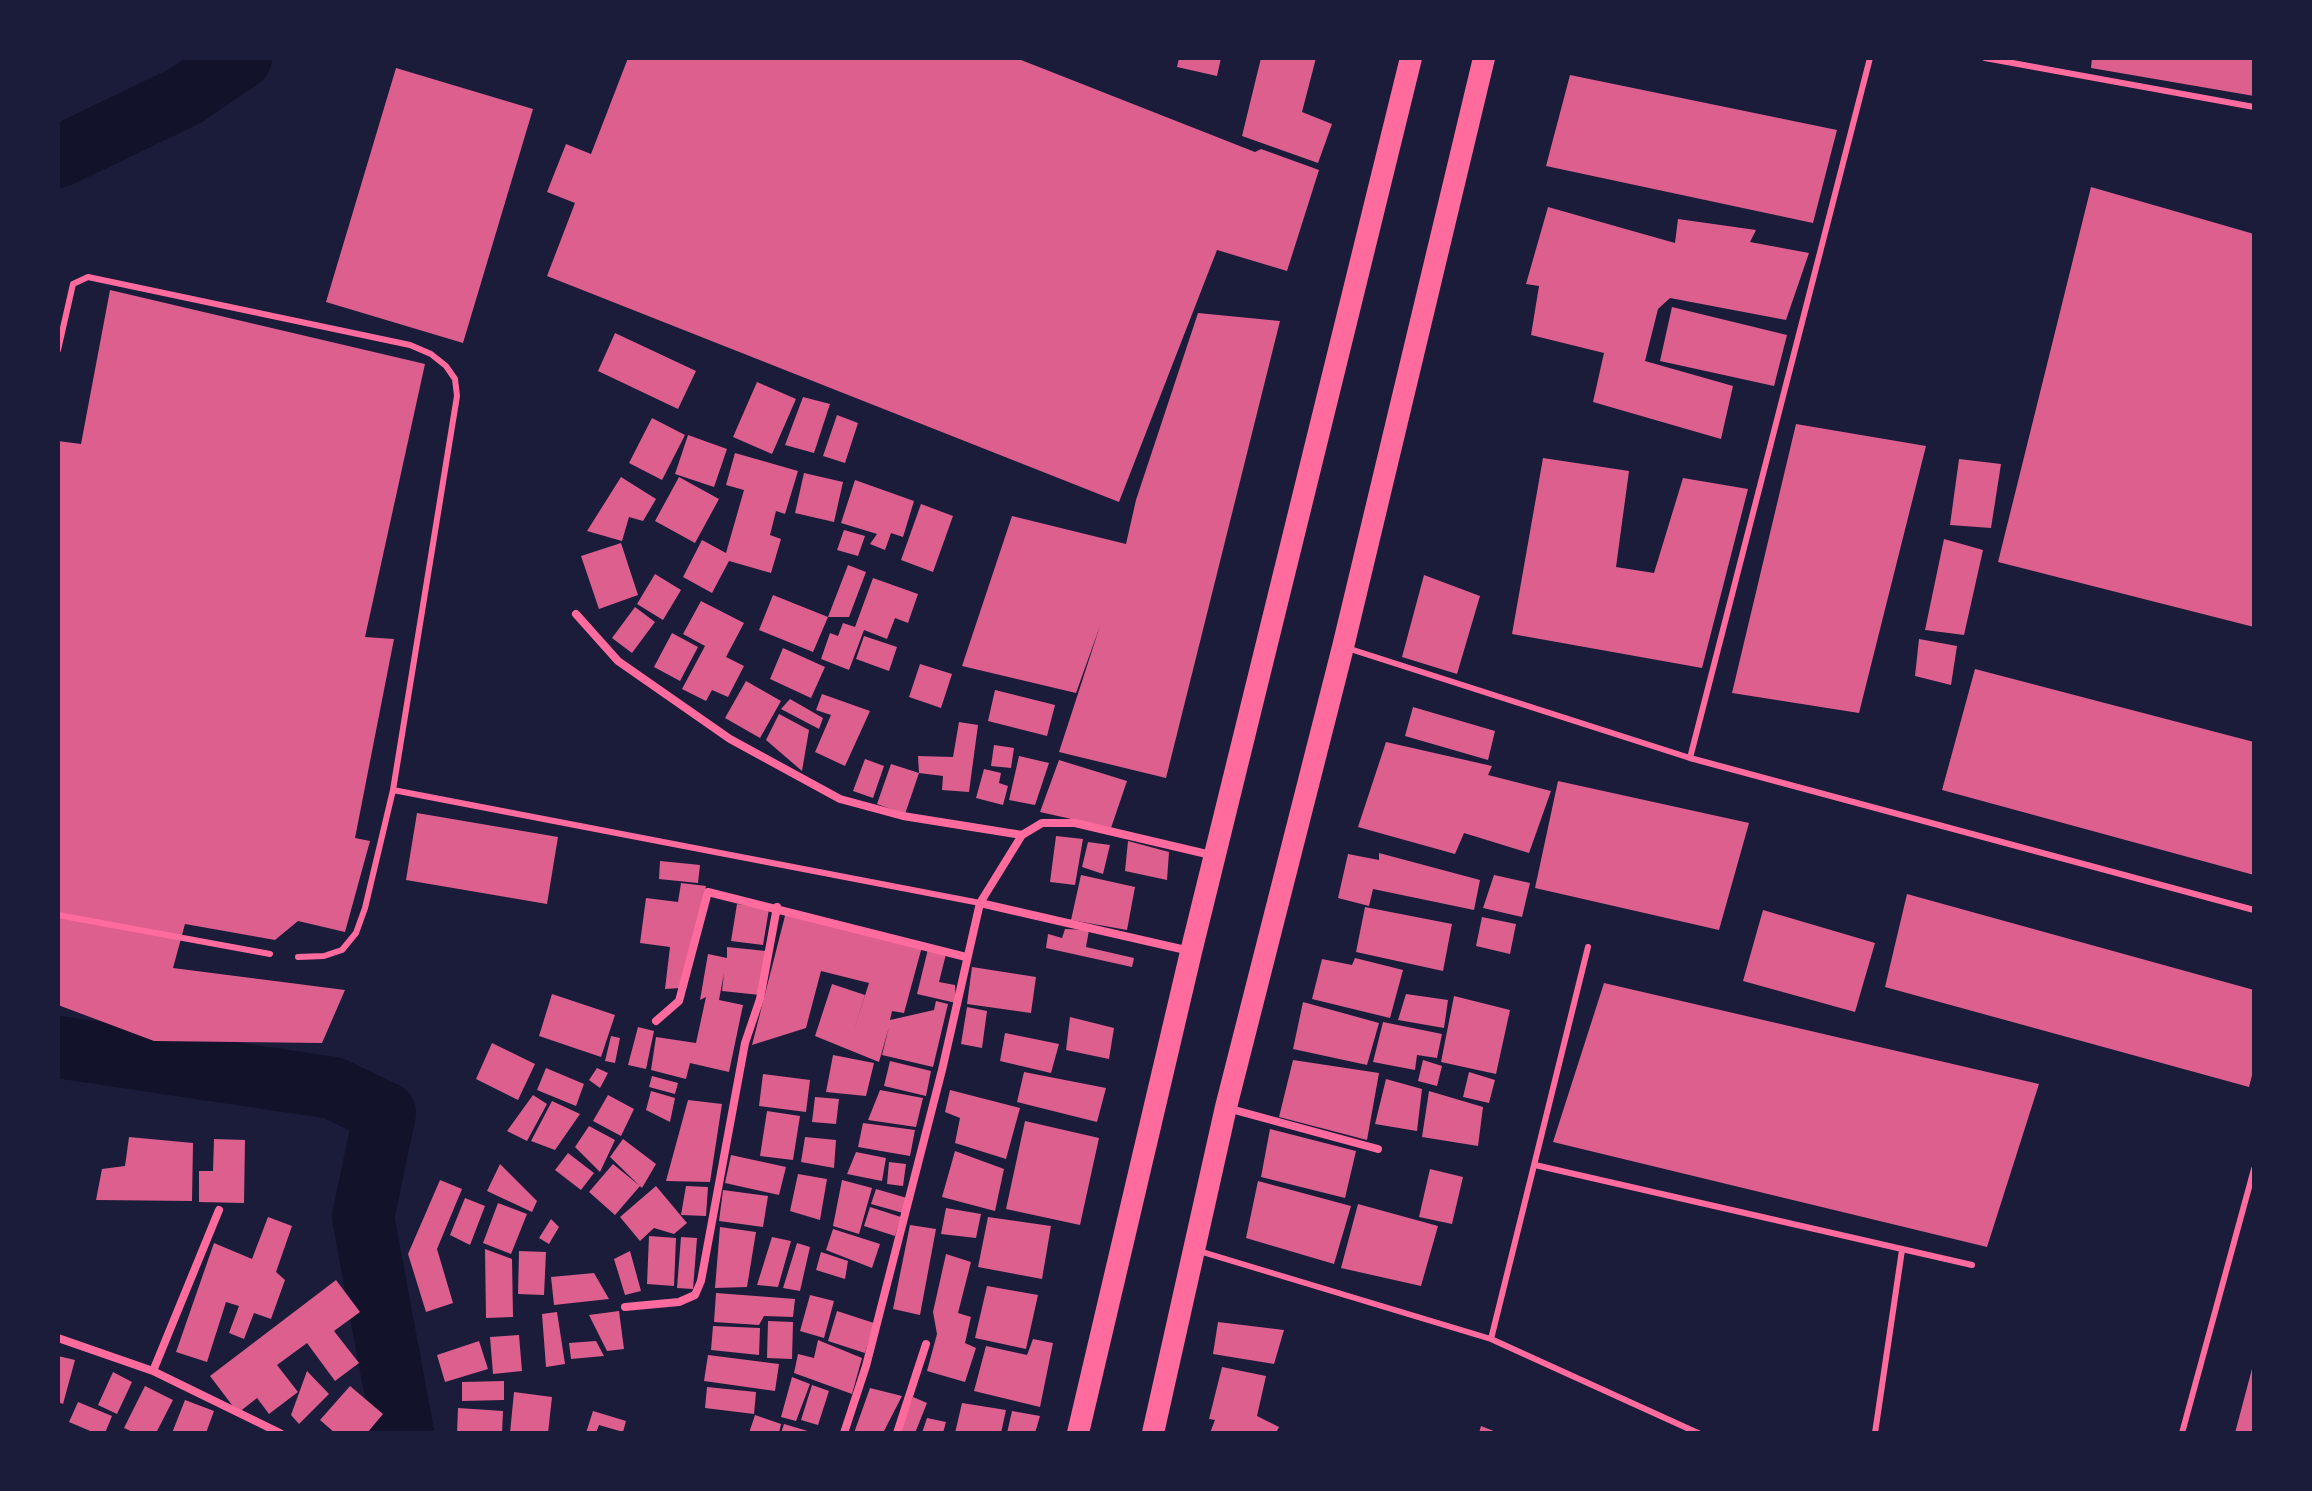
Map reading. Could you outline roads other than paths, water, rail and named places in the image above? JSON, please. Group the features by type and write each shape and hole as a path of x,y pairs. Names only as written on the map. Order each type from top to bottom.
{"highway":[{"path":"1078,1433 1191,952 1411,58"},
{"path":"1153,1433 1226,1107 1343,647 1484,58"}],"street":[{"path":"576,614 618,661 730,739 840,799 903,816 1022,835"},
{"path":"844,1433 866,1366 942,1070 980,903 1022,835 1042,823 1075,823 1216,856"},
{"path":"656,1021 679,1001 708,892 966,957"},
{"path":"980,903 1191,952"},
{"path":"625,1307 679,1302 695,1295 701,1281 745,1043 760,999 777,907"},
{"path":"1226,1107 1378,1149"},
{"path":"153,1371 219,1210"},
{"path":"58,1338 153,1371 280,1433"},
{"path":"897,1433 926,1344"}],"lane":[{"path":"1690,758 1870,58"},
{"path":"1985,58 2254,107"},
{"path":"58,350 73,284 88,277 410,345 446,366 455,379 457,396 393,790 356,933 342,950 324,956 298,957"},
{"path":"1343,647 1690,758 2254,910"},
{"path":"393,790 980,903"},
{"path":"58,915 270,954"},
{"path":"1491,1339 1588,947"},
{"path":"1535,1165 1972,1265"},
{"path":"2182,1433 2254,1169"},
{"path":"1192,1250 1491,1339 1698,1433"},
{"path":"1875,1433 1902,1250"}],"waterway":[{"path":"58,157 185,96 241,58"},
{"path":"58,1047 333,1088 385,1113 363,1217 403,1433"}]}
